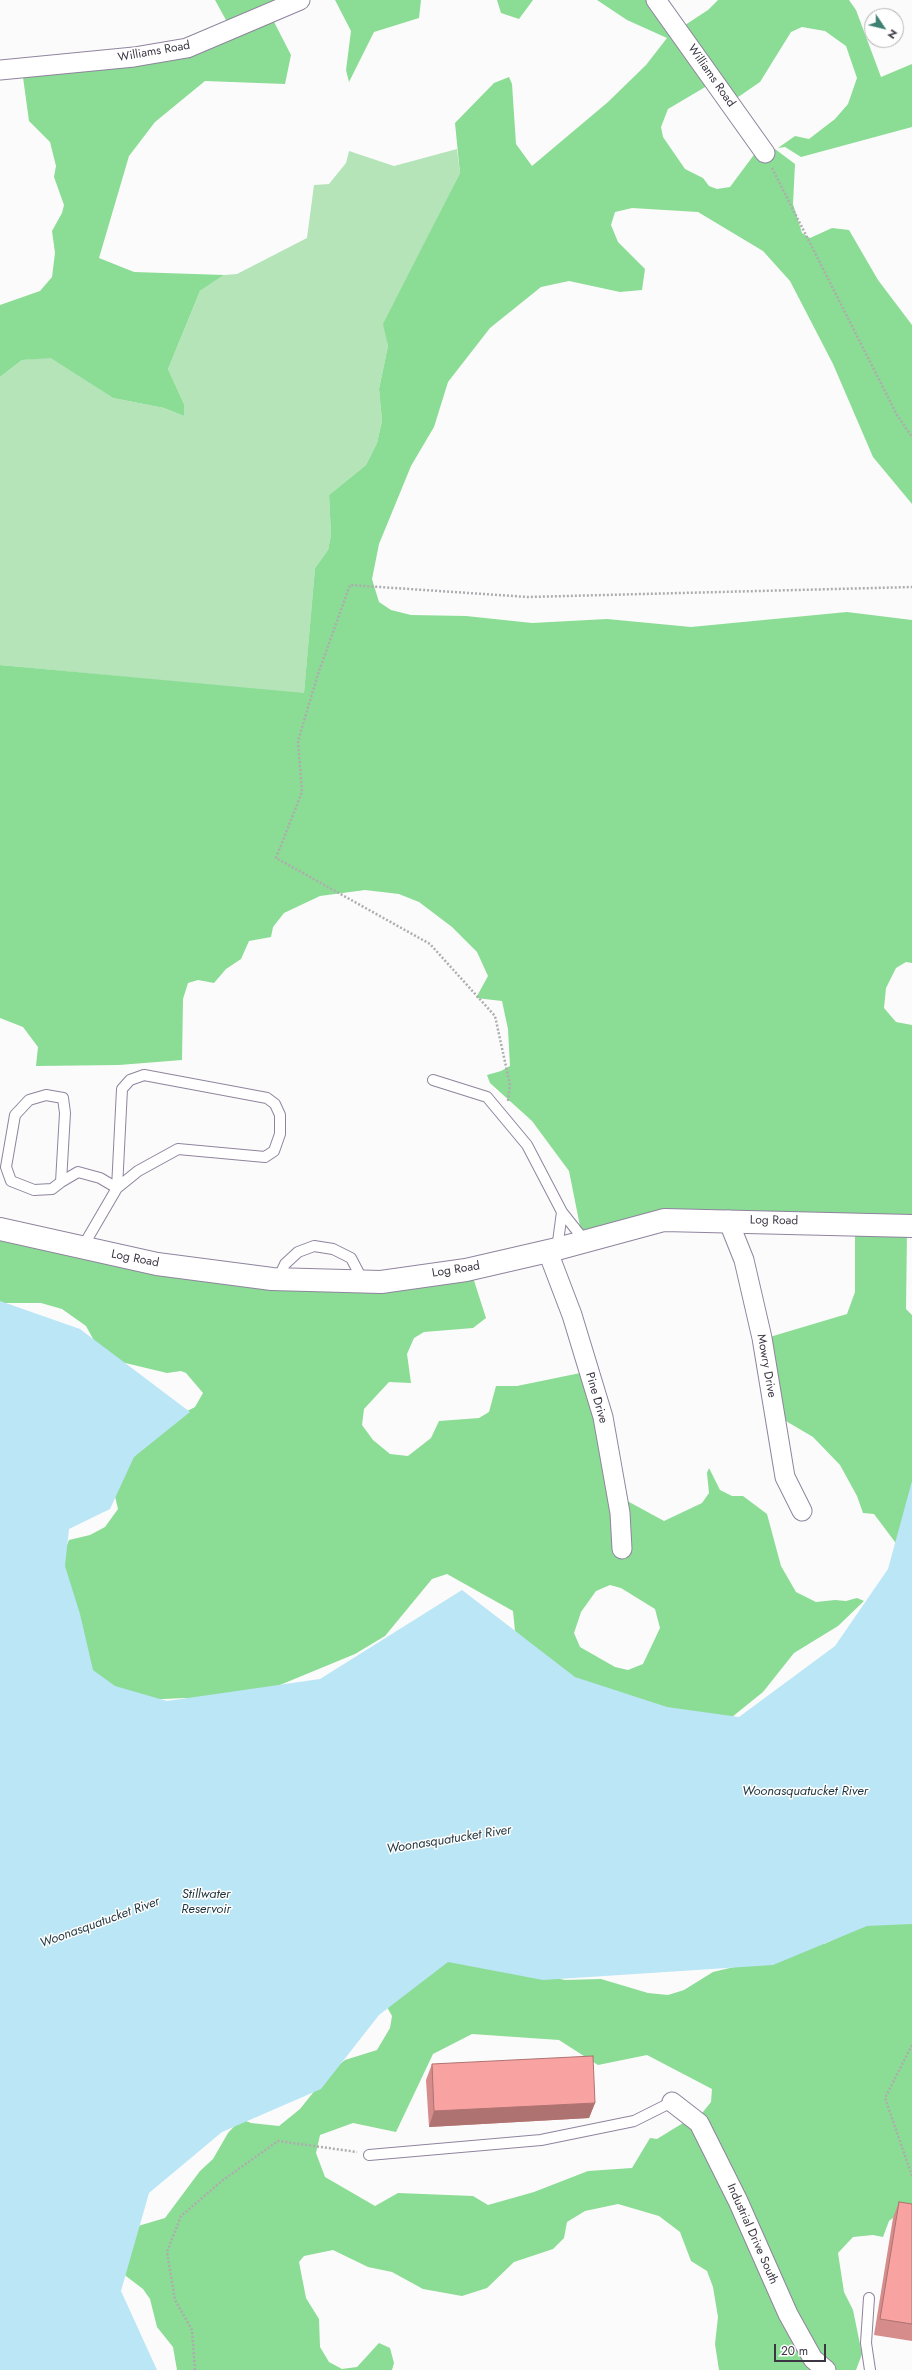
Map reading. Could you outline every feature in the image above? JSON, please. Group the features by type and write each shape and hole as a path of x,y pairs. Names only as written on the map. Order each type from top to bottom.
{"street":[{"name":"Williams Road","path":"0,70 134,57 187,48 300,0"},
{"name":"Williams Road","path":"656,0 765,153"},
{"name":"Log Road","path":"0,1229 157,1264 278,1279 381,1282 466,1270 585,1242 664,1220 728,1220 912,1226"},
{"name":"Mowry Drive","path":"728,1220 744,1260 759,1324 785,1478 802,1511"},
{"name":"Pine Drive","path":"553,1250 602,1417 620,1513 622,1549"},
{"name":"Industrial Drive South","path":"672,2102 699,2123 738,2201 788,2314 812,2359 826,2370"}],"lane":[{"path":"82,1248 118,1188 138,1172 178,1149 265,1156 274,1151 280,1134 280,1115 275,1104 267,1098 144,1075 130,1080 122,1089 118,1188"},
{"path":"433,1080 487,1097 527,1145 562,1212 585,1242"},
{"path":"61,1182 65,1113 63,1098 46,1094 29,1100 15,1115 6,1167 11,1181 34,1190 52,1189 78,1172 100,1178 118,1188"},
{"path":"553,1250 562,1212"},
{"path":"278,1279 285,1264 298,1252 314,1246 333,1249 351,1258 363,1281"},
{"path":"369,2154 541,2140 634,2121 672,2102"},
{"path":"869,2298 866,2343 870,2370"}],"path":[{"path":"765,153 898,415 912,437"},
{"path":"506,1121 510,1085 495,1016 430,944 276,858 302,792 298,741 318,674 350,585 528,597 912,587"},
{"path":"912,2045 885,2098 912,2176"},
{"path":"195,2370 192,2330 174,2300 167,2252 181,2216 223,2180 278,2142 369,2154"}],"green space":[{"path":"215,0 303,0 271,16 291,55 285,84 205,81 155,122 129,156 99,258 134,272 224,275 200,291 168,369 184,404 184,416 164,408 113,398 51,358 22,360 0,377 0,305 40,291 52,277 55,253 52,231 62,213 64,205 54,177 56,166 50,142 29,121 22,70 232,31"},
{"path":"335,0 421,0 419,18 374,32 349,82 346,70 351,31"},
{"path":"497,0 533,0 519,19 501,13"},
{"path":"597,0 657,0 679,29 708,10 718,0 849,0 856,10 864,31 864,48 870,48 881,77 912,64 912,127 801,157 785,147 778,148 795,136 809,139 835,119 848,104 857,78 846,46 825,31 802,27 791,32 760,82 728,104 712,83 668,109 661,127 663,137 685,169 703,178 709,186 717,189 730,187 759,148 775,149 795,164 793,204 802,233 810,238 832,228 849,230 878,280 912,325 912,504 873,457 833,364 790,281 763,251 698,212 632,208 615,212 611,225 618,242 645,269 642,290 620,292 569,281 541,287 490,328 448,382 434,427 411,466 379,544 372,579 379,602 391,610 411,615 466,616 532,623 607,619 691,627 847,612 912,620 912,963 906,962 896,968 886,988 884,1008 896,1022 912,1025 912,1230 907,1231 906,1309 912,1315 912,1551 907,1558 874,1514 863,1513 857,1496 840,1465 813,1437 774,1414 763,1339 847,1314 855,1292 855,1229 741,1221 582,1236 569,1171 532,1121 490,1083 487,1075 501,1071 510,1066 508,1029 502,1001 476,998 488,976 477,952 452,927 419,902 399,894 365,890 320,896 284,913 273,927 271,937 249,941 241,959 226,969 214,983 198,980 188,983 183,999 182,1060 119,1065 36,1066 38,1047 23,1027 0,1018 0,665 304,693 315,568 328,550 331,535 329,495 366,465 377,443 382,421 379,389 388,346 383,324 460,173 455,123 494,83 509,77 512,84 516,144 532,166 608,102 646,65 667,38 627,20"},
{"path":"457,149 460,173 384,324 388,346 379,389 382,421 377,443 366,465 329,495 331,535 328,550 315,568 304,694 0,665 0,377 22,360 51,357 113,398 164,408 184,416 184,404 168,369 200,291 224,275 237,274 307,238 314,185 329,184 346,163 349,151 394,166"},
{"path":"0,1226 160,1261 389,1276 469,1265 486,1318 473,1328 424,1332 414,1338 407,1354 411,1383 389,1382 364,1409 362,1425 373,1440 390,1454 408,1456 431,1438 439,1421 479,1418 489,1412 496,1386 517,1386 590,1371 620,1497 664,1521 702,1503 709,1493 707,1473 709,1468 720,1490 732,1496 743,1496 767,1514 781,1566 796,1592 816,1602 835,1600 846,1601 857,1598 864,1601 838,1626 794,1653 763,1692 732,1717 628,1724 515,1631 513,1611 447,1574 432,1579 385,1636 355,1654 246,1699 224,1702 184,1698 103,1702 58,1568 69,1540 90,1535 105,1527 118,1509 114,1492 141,1435 195,1407 203,1393 186,1373 181,1371 167,1373 117,1361 97,1346 86,1326 62,1309 41,1303 0,1303","holes":["610,1585 621,1588 655,1609 660,1628 643,1664 628,1670 615,1667 580,1647 574,1633 581,1612 596,1591"]},
{"path":"912,1903 912,2216 899,2213 889,2221 883,2237 873,2235 853,2237 838,2253 844,2292 853,2310 862,2354 856,2370 719,2370 715,2344 718,2317 713,2287 707,2271 691,2261 680,2232 659,2216 618,2204 585,2211 567,2222 564,2238 553,2249 514,2262 487,2288 462,2296 423,2289 392,2272 368,2267 333,2250 304,2256 299,2262 306,2298 319,2319 320,2347 329,2362 342,2369 357,2367 379,2343 390,2348 394,2363 392,2370 177,2370 173,2347 157,2327 150,2299 143,2289 118,2270 128,2229 165,2218 200,2171 213,2159 228,2133 241,2119 251,2123 279,2126 300,2109 328,2074 345,2060 377,2050 390,2028 392,2016 382,1998 468,1943 535,1974 565,1980 601,1979 648,1993 668,1995 684,1990 713,1972 734,1967 806,1939 824,1944","holes":["472,2034 559,2040 598,2065 647,2055 712,2089 711,2102 698,2118 683,2123 657,2139 650,2138 632,2168 588,2171 534,2192 488,2205 473,2196 398,2193 375,2206 325,2177 316,2153 320,2135 353,2123 396,2132 433,2054"]}],"water":[{"name":"Stillwater Reservoir","path":"0,1301 80,1329 190,1412 134,1457 110,1509 69,1529 65,1566 80,1614 93,1670 115,1686 167,1701 320,1679 462,1590 575,1677 667,1707 739,1717 835,1646 888,1569 912,1481 912,1924 867,1926 773,1965 543,1980 448,1962 379,2015 321,2089 222,2132 149,2193 121,2291 157,2370 0,2370"}],"building":[{"path":"593,2056 595,2103 434,2111 432,2064"},
{"path":"899,2202 912,2204 912,2324 880,2319"}],"water label":[{"name":"Woonasquatucket River","path":"805,1792"},
{"name":"Woonasquatucket River","path":"449,1840"},
{"name":"Woonasquatucket River","path":"100,1923"}]}
